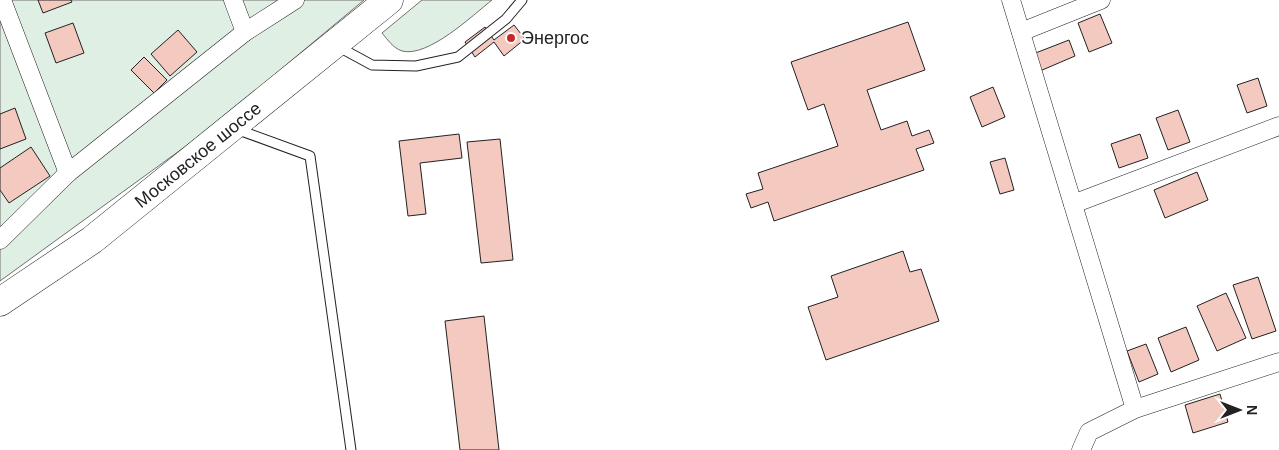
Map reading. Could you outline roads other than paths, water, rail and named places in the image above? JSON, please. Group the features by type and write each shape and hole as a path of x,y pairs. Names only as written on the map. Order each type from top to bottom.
{"highway":[{"name":"Московское шоссе","path":"0,302 92,240 389,0"}],"street":[{"path":"2,0 68,173"},
{"path":"233,0 245,32"},
{"path":"0,240 68,173 245,32 295,0"},
{"path":"1012,0 1135,409"},
{"path":"1021,32 1100,0"},
{"path":"1073,204 1279,126"},
{"path":"1081,450 1089,432 1135,409 1279,362"}],"lane":[{"path":"334,45 372,65 416,66 458,58 506,19 522,0"},
{"path":"231,128 310,156 352,450"}],"place":[{"name":"Энергос","path":"511,38"}]}
